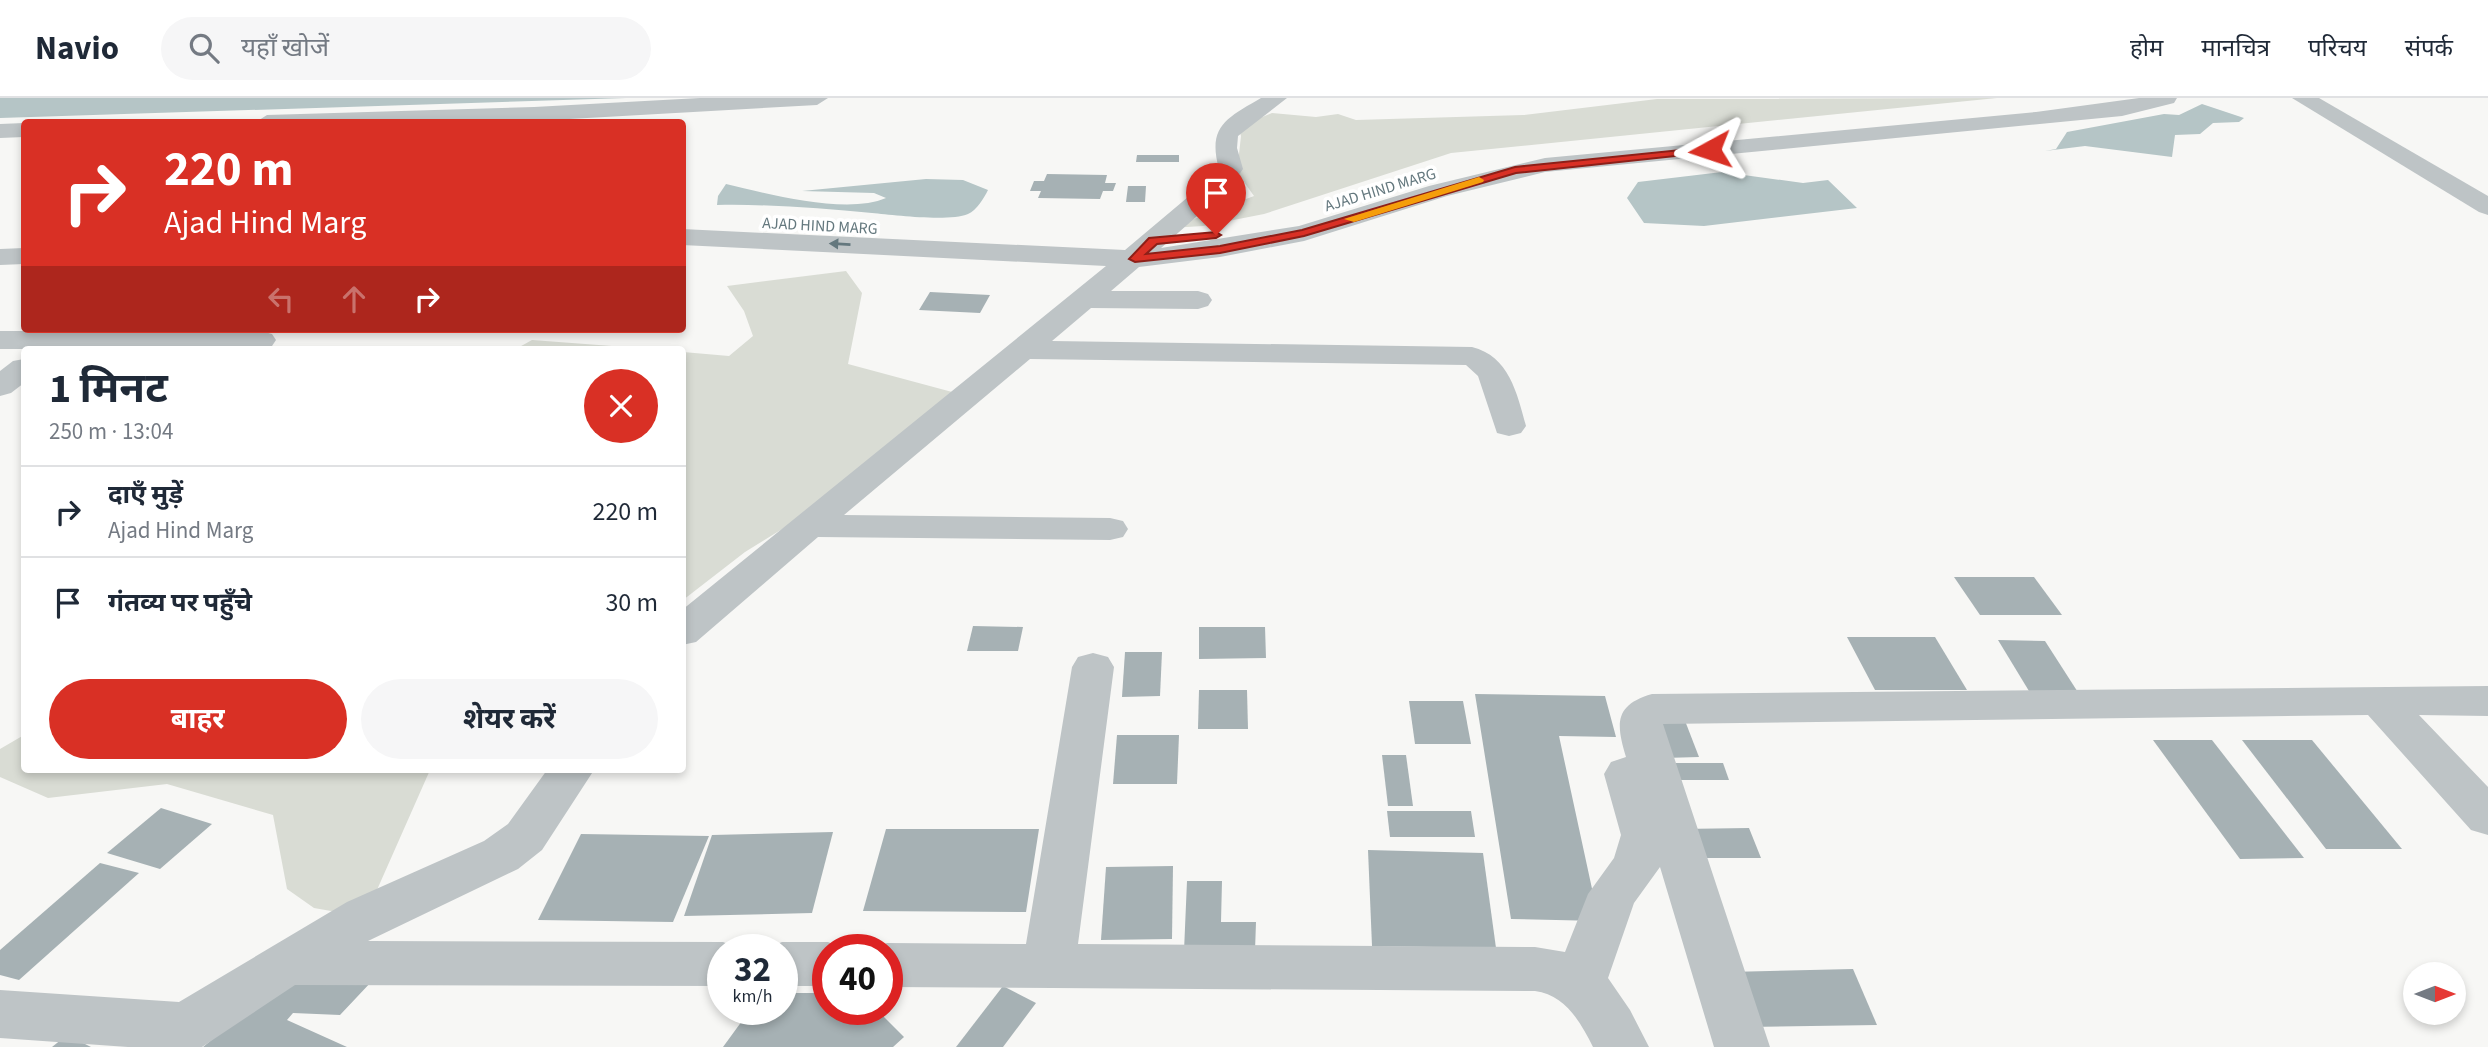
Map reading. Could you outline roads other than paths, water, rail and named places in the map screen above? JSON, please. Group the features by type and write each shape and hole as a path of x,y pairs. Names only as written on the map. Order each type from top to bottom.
{"street":[{"path":"367,119 534,114 817,98"},
{"path":"686,629 840,498 1086,299 1228,175 1231,169 1224,140 1227,134 1241,121 1276,98"},
{"name":"AJAD HIND MARG","path":"686,219 1085,241 1144,250 1262,226 1433,173 1511,153 1800,128 2077,98"},
{"path":"686,237 1144,250 1220,249 1291,236 1438,191 1545,165 2036,119 2122,109 2165,98"},
{"path":"2303,98 2488,207"},
{"path":"0,131 21,130"},
{"path":"0,237 21,236"},
{"path":"0,257 21,256"},
{"path":"1086,299 1198,300"},
{"path":"0,340 57,345 190,345 261,340"},
{"path":"1022,350 1472,355 1482,359 1490,367 1509,426"},
{"path":"0,386 21,370"},
{"path":"840,498 953,503"},
{"path":"807,526 1110,529"},
{"path":"1049,965 1093,667"},
{"path":"2379,700 2488,817"},
{"path":"1742,1047 1642,736 1639,722 1644,714 1658,707 2488,701"},
{"path":"1578,986 1614,894 1636,866 1645,835 1620,748"},
{"path":"0,1014 174,1037 286,962 365,917 501,855 525,837 552,802 568,773"},
{"path":"286,962 707,964"},
{"path":"903,965 1535,969 1565,974 1609,1020 1620,1047"}]}
